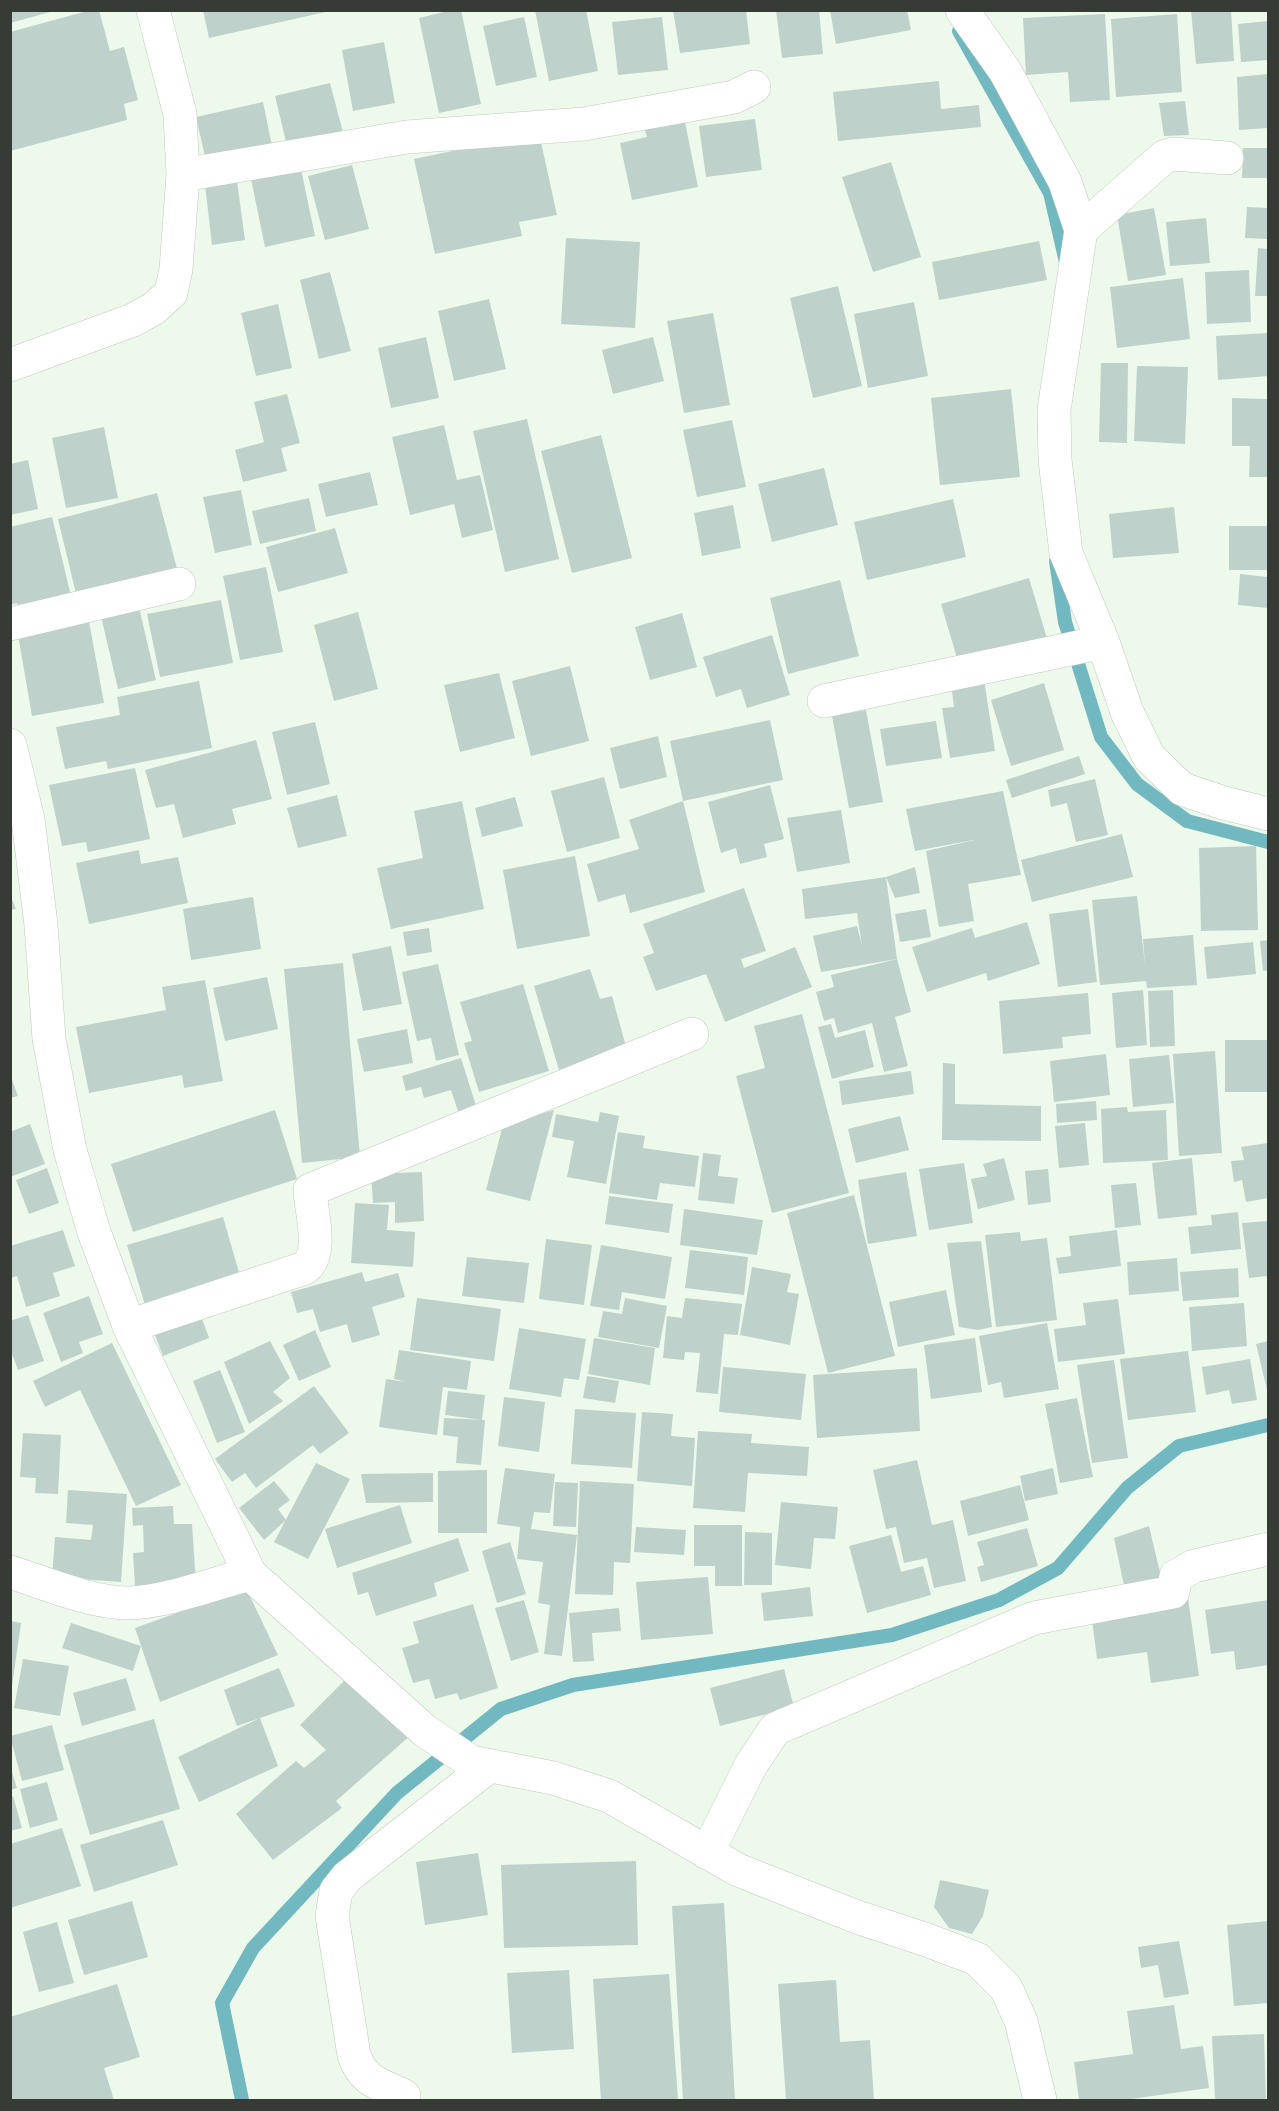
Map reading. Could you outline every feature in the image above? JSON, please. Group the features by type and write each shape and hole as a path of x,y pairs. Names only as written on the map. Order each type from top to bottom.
{"street":[{"path":"10,365 133,320 153,309 171,292 177,269 183,175 180,114 153,10"},
{"path":"962,10 1005,71 1065,182 1081,230 1054,410 1055,460 1066,553 1095,644 1149,757 1182,789 1224,803 1269,814"},
{"path":"183,175 407,137 584,124 734,97 754,87"},
{"path":"1081,230 1164,157 1173,154 1227,158"},
{"path":"10,624 179,584"},
{"path":"824,701 1095,644"},
{"path":"10,745 28,819 41,925 49,1039 70,1150 94,1232 129,1326 250,1574 424,1730 480,1764 553,1778 609,1796 738,1870 791,1892 977,1959 1006,1988 1021,2020 1040,2100"},
{"path":"129,1326 305,1268 311,1263 316,1251 309,1190 692,1034"},
{"path":"707,1853 751,1765 775,1729 1034,1618 1173,1592 1176,1576 1194,1566 1269,1549"},
{"path":"10,1572 92,1598 129,1603 167,1597 250,1574"},
{"path":"404,2096 367,2078 358,2068 332,1916 336,1891 347,1877 480,1764"}],"building":[{"path":"10,10 54,10 54,11 10,23"},
{"path":"91,10 99,10 110,51 124,47 138,100 124,104 127,120 10,151 10,32"},
{"path":"203,10 330,10 330,11 209,38"},
{"path":"461,10 481,104 439,113 419,18"},
{"path":"535,10 586,10 598,71 549,81"},
{"path":"673,10 746,10 750,44 680,53"},
{"path":"776,10 819,10 823,54 782,58"},
{"path":"830,10 907,10 911,30 836,44"},
{"path":"1191,10 1231,10 1234,61 1196,64"},
{"path":"1105,14 1110,100 1070,102 1068,72 1026,75 1023,18"},
{"path":"1177,14 1182,92 1116,97 1111,19"},
{"path":"524,17 537,77 496,86 483,26"},
{"path":"662,17 668,70 618,75 612,22"},
{"path":"1268,21 1268,60 1241,62 1238,24"},
{"path":"384,42 395,103 353,111 342,50"},
{"path":"1268,74 1268,128 1239,130 1237,77"},
{"path":"939,81 941,109 979,105 981,127 838,141 833,92"},
{"path":"330,83 344,136 288,150 275,96"},
{"path":"1185,101 1189,135 1164,136 1159,103"},
{"path":"263,102 272,146 206,161 196,117"},
{"path":"755,119 762,170 706,177 699,126"},
{"path":"685,122 698,187 632,200 620,143 647,137 645,130"},
{"path":"539,133 557,215 519,222 522,236 435,254 414,159"},
{"path":"1243,148 1268,148 1268,178 1242,178"},
{"path":"891,162 921,257 873,272 842,177"},
{"path":"352,165 369,229 325,240 308,176"},
{"path":"301,169 315,236 265,247 251,179"},
{"path":"237,181 245,240 212,245 205,185"},
{"path":"1247,207 1268,208 1268,239 1245,238"},
{"path":"1154,208 1166,275 1128,281 1117,215"},
{"path":"1206,218 1210,263 1170,266 1166,222"},
{"path":"566,238 640,242 635,328 561,324"},
{"path":"1039,241 1047,280 939,300 932,262"},
{"path":"1258,248 1268,249 1268,296 1255,296"},
{"path":"1249,270 1251,322 1207,324 1205,272"},
{"path":"330,272 351,351 319,359 300,280"},
{"path":"1183,278 1190,339 1117,348 1110,287"},
{"path":"838,286 862,386 813,398 790,298"},
{"path":"489,299 506,369 454,381 438,311"},
{"path":"914,302 928,376 868,388 854,314"},
{"path":"278,304 292,368 256,376 241,313"},
{"path":"713,313 730,405 684,413 667,321"},
{"path":"1268,333 1268,376 1218,380 1216,336"},
{"path":"426,337 439,398 391,408 378,348"},
{"path":"653,337 664,381 613,394 602,350"},
{"path":"1101,363 1128,363 1127,443 1099,442"},
{"path":"1137,366 1188,367 1185,444 1134,441"},
{"path":"1011,389 1020,477 940,485 931,398"},
{"path":"287,394 300,443 281,448 287,471 243,482 235,450 264,442 254,402"},
{"path":"1232,398 1268,399 1268,477 1249,477 1250,446 1232,446"},
{"path":"527,419 559,559 505,572 473,431"},
{"path":"732,420 746,487 697,497 683,430"},
{"path":"444,425 457,480 480,475 493,530 462,538 454,504 410,515 392,437"},
{"path":"104,427 118,498 66,508 52,438"},
{"path":"601,435 632,558 572,573 541,451"},
{"path":"28,460 38,509 10,515 10,464"},
{"path":"824,468 838,525 772,542 758,484"},
{"path":"370,472 378,505 326,517 318,484"},
{"path":"241,490 252,545 215,553 203,497"},
{"path":"157,493 179,576 78,602 58,519"},
{"path":"309,498 316,531 260,544 252,511"},
{"path":"953,499 966,557 867,580 854,522"},
{"path":"733,505 741,548 702,556 694,513"},
{"path":"1174,507 1179,553 1113,558 1109,514"},
{"path":"52,517 73,604 21,617 17,603 10,605 10,527"},
{"path":"1229,526 1268,526 1268,570 1229,570"},
{"path":"335,528 348,573 278,592 266,547"},
{"path":"266,567 283,652 240,660 223,576"},
{"path":"1240,574 1268,577 1268,608 1238,605"},
{"path":"1029,578 1048,642 960,668 941,604"},
{"path":"840,580 859,656 788,674 770,598"},
{"path":"221,600 233,663 160,677 147,614"},
{"path":"138,603 156,680 118,689 100,612"},
{"path":"358,612 378,689 334,701 314,625"},
{"path":"682,613 697,667 650,680 635,627"},
{"path":"88,616 104,703 32,716 17,629"},
{"path":"772,635 790,695 747,708 741,689 716,697 703,657"},
{"path":"570,666 589,741 531,756 512,681"},
{"path":"499,673 515,738 460,752 444,685"},
{"path":"984,680 995,751 950,758 942,708 954,707 951,684"},
{"path":"199,681 212,748 108,769 106,761 65,769 56,727 120,715 117,697"},
{"path":"1044,683 1064,750 1011,766 991,700"},
{"path":"866,710 883,802 849,808 832,716"},
{"path":"770,720 783,780 683,801 670,741"},
{"path":"936,721 942,758 886,766 880,729"},
{"path":"315,722 330,784 287,795 272,732"},
{"path":"658,736 667,777 620,789 610,748"},
{"path":"256,740 272,799 232,809 236,824 183,838 174,804 156,808 145,770"},
{"path":"1079,756 1085,774 1012,798 1006,780"},
{"path":"135,768 150,839 88,852 86,842 62,846 49,785"},
{"path":"604,777 620,838 567,852 551,791"},
{"path":"1095,779 1108,835 1076,842 1067,803 1051,807 1048,790"},
{"path":"770,785 784,839 764,844 767,857 740,864 736,848 721,853 708,802"},
{"path":"1003,791 1021,875 968,884 974,921 939,927 926,851 979,839 915,851 906,809"},
{"path":"337,795 347,836 298,848 287,808"},
{"path":"515,797 523,826 482,837 475,808"},
{"path":"462,801 484,909 391,929 377,868 423,858 414,811"},
{"path":"683,801 705,892 630,913 625,894 598,902 587,864 639,849 629,820"},
{"path":"841,810 850,863 797,872 787,818"},
{"path":"1122,834 1133,877 1032,902 1021,860"},
{"path":"1256,846 1258,930 1201,931 1199,848"},
{"path":"139,850 141,864 178,857 188,903 89,924 76,863"},
{"path":"575,856 590,936 517,949 503,870"},
{"path":"915,867 920,893 895,898 886,877"},
{"path":"886,877 897,959 821,972 813,936 857,926 862,946 857,913 805,919 802,889"},
{"path":"744,888 766,951 741,959 744,968 795,947 812,987 725,1022 706,974 656,991 643,957 654,953 643,924"},
{"path":"10,894 16,909 10,910"},
{"path":"1137,896 1145,965 1143,939 1193,935 1197,985 1147,988 1146,981 1100,985 1092,900"},
{"path":"253,897 261,949 191,960 183,909"},
{"path":"926,909 931,937 900,942 895,914"},
{"path":"1088,909 1097,982 1058,987 1049,914"},
{"path":"1027,922 1040,964 988,981 986,973 927,992 912,947 972,928 975,938"},
{"path":"429,928 432,952 407,956 403,932"},
{"path":"1268,940 1268,970 1263,971 1260,941"},
{"path":"1253,942 1256,974 1207,979 1204,947"},
{"path":"391,946 402,1004 363,1011 352,954"},
{"path":"897,959 911,1012 895,1017 908,1066 884,1072 872,1023 838,1033 834,1018 824,1021 816,992 834,987 831,975"},
{"path":"343,963 360,1157 302,1163 284,969"},
{"path":"438,964 459,1055 436,1061 431,1038 417,1041 402,972"},
{"path":"590,969 600,999 612,996 627,1050 559,1070 534,986"},
{"path":"267,977 278,1029 225,1041 213,988"},
{"path":"205,980 223,1081 184,1088 182,1075 89,1093 76,1027 166,1010 162,987"},
{"path":"523,984 549,1071 479,1092 464,1043 472,1041 460,1002"},
{"path":"1143,990 1147,1045 1116,1048 1112,993"},
{"path":"1173,990 1175,1046 1150,1047 1148,991"},
{"path":"1088,993 1091,1034 1062,1037 1063,1048 1003,1054 999,1001"},
{"path":"802,1014 849,1193 772,1213 736,1076 765,1068 754,1026"},
{"path":"831,1024 835,1038 865,1030 874,1067 832,1079 818,1027"},
{"path":"407,1029 413,1063 364,1072 357,1039"},
{"path":"1225,1040 1268,1040 1268,1092 1225,1092"},
{"path":"1215,1051 1222,1153 1179,1156 1173,1054"},
{"path":"1106,1054 1110,1095 1054,1102 1050,1061"},
{"path":"1169,1055 1174,1103 1133,1107 1129,1059"},
{"path":"461,1058 477,1109 459,1114 451,1090 424,1098 421,1087 406,1091 402,1076"},
{"path":"943,1063 955,1064 955,1104 1041,1106 1041,1141 942,1140"},
{"path":"911,1071 914,1094 842,1105 839,1081"},
{"path":"10,1074 18,1096 10,1098"},
{"path":"1096,1101 1097,1120 1057,1123 1056,1104"},
{"path":"1127,1107 1128,1112 1166,1110 1168,1160 1103,1163 1101,1109"},
{"path":"275,1110 297,1179 133,1232 111,1164"},
{"path":"554,1110 530,1201 486,1190 503,1125"},
{"path":"600,1112 619,1116 606,1184 567,1177 574,1141 552,1137 556,1114 598,1122"},
{"path":"900,1116 909,1150 856,1163 848,1129"},
{"path":"1085,1123 1089,1165 1059,1168 1055,1126"},
{"path":"30,1124 45,1164 10,1177 10,1132"},
{"path":"618,1132 645,1136 643,1148 699,1156 695,1187 660,1183 657,1200 609,1193"},
{"path":"1268,1143 1268,1198 1246,1202 1242,1180 1234,1182 1231,1161 1244,1160 1241,1147"},
{"path":"703,1153 721,1155 718,1176 738,1178 734,1204 698,1200"},
{"path":"1004,1158 1015,1200 978,1209 971,1179 987,1176 983,1164"},
{"path":"1192,1158 1197,1215 1158,1219 1152,1163"},
{"path":"964,1163 973,1223 929,1230 919,1169"},
{"path":"47,1168 59,1203 29,1214 16,1180"},
{"path":"1048,1169 1051,1202 1028,1205 1025,1171"},
{"path":"422,1172 424,1221 395,1223 395,1202 373,1203 371,1174"},
{"path":"906,1172 917,1236 868,1244 858,1180"},
{"path":"1136,1183 1141,1225 1115,1228 1111,1185"},
{"path":"854,1195 895,1356 828,1373 787,1213"},
{"path":"609,1196 673,1204 669,1233 605,1224"},
{"path":"355,1203 389,1205 387,1230 415,1232 413,1267 351,1263"},
{"path":"684,1209 763,1220 757,1255 680,1245"},
{"path":"1238,1212 1241,1249 1191,1254 1188,1227 1212,1225 1211,1215"},
{"path":"223,1217 240,1276 145,1305 127,1245"},
{"path":"1268,1221 1268,1276 1249,1278 1242,1223"},
{"path":"63,1230 75,1266 53,1273 60,1296 26,1307 17,1276 10,1278 10,1246"},
{"path":"1117,1230 1121,1266 1059,1274 1056,1258 1071,1256 1069,1236"},
{"path":"1020,1232 1021,1241 1047,1238 1057,1320 996,1327 985,1235"},
{"path":"546,1239 592,1245 584,1305 539,1299"},
{"path":"981,1241 992,1327 978,1330 959,1327 947,1243"},
{"path":"601,1245 672,1257 665,1299 622,1292 619,1310 590,1306"},
{"path":"690,1250 748,1257 744,1295 685,1288"},
{"path":"467,1257 529,1263 524,1303 462,1296"},
{"path":"1177,1258 1179,1291 1129,1295 1127,1262"},
{"path":"752,1267 791,1274 787,1292 799,1294 790,1345 740,1335"},
{"path":"1238,1268 1239,1297 1183,1301 1180,1272"},
{"path":"362,1272 365,1282 398,1273 405,1297 372,1307 380,1335 352,1343 347,1324 320,1332 313,1309 297,1313 291,1292"},
{"path":"946,1290 955,1335 898,1347 889,1302"},
{"path":"89,1296 103,1334 79,1342 83,1353 61,1362 43,1313"},
{"path":"417,1298 501,1309 494,1361 410,1350"},
{"path":"625,1298 667,1306 659,1348 598,1337 603,1311 622,1314"},
{"path":"685,1298 742,1304 738,1335 724,1334 718,1394 696,1392 700,1353 685,1352 684,1360 663,1358 667,1316 682,1318"},
{"path":"1118,1299 1125,1354 1058,1362 1054,1329 1086,1325 1083,1303"},
{"path":"1244,1303 1247,1346 1192,1351 1189,1307"},
{"path":"28,1315 44,1361 18,1370 10,1349 10,1321"},
{"path":"201,1316 209,1338 163,1356 154,1332"},
{"path":"1047,1323 1059,1389 1004,1398 1001,1382 988,1385 979,1336"},
{"path":"519,1328 586,1339 579,1380 564,1378 561,1397 509,1389"},
{"path":"315,1330 331,1367 299,1381 283,1345"},
{"path":"594,1338 655,1348 650,1385 588,1374"},
{"path":"975,1338 982,1392 931,1399 924,1345"},
{"path":"270,1341 290,1378 273,1392 283,1401 249,1424 224,1362"},
{"path":"1268,1341 1268,1394 1256,1344"},
{"path":"112,1343 181,1485 136,1506 80,1390 45,1407 33,1381"},
{"path":"399,1350 471,1361 467,1390 443,1387 437,1435 379,1427 386,1379 406,1382 394,1379"},
{"path":"1188,1351 1196,1412 1128,1420 1120,1359"},
{"path":"1250,1359 1257,1400 1232,1404 1229,1390 1206,1395 1202,1367"},
{"path":"1114,1360 1128,1458 1092,1463 1077,1365"},
{"path":"723,1367 806,1374 801,1420 719,1412"},
{"path":"917,1368 920,1431 817,1438 813,1375"},
{"path":"220,1370 245,1432 217,1443 193,1381"},
{"path":"587,1376 619,1381 615,1403 583,1398"},
{"path":"314,1386 349,1433 320,1454 313,1445 256,1488 245,1473 232,1482 215,1459"},
{"path":"448,1391 485,1395 482,1420 445,1415"},
{"path":"504,1397 545,1402 539,1452 498,1446"},
{"path":"1077,1398 1093,1477 1060,1483 1045,1404"},
{"path":"575,1409 636,1413 632,1468 571,1464"},
{"path":"642,1412 673,1414 671,1436 695,1438 692,1486 637,1481"},
{"path":"444,1418 485,1420 481,1465 456,1463 458,1437 443,1435"},
{"path":"698,1431 752,1434 751,1443 809,1447 807,1476 748,1473 745,1512 693,1508"},
{"path":"23,1433 61,1435 58,1494 35,1493 36,1478 20,1477"},
{"path":"917,1460 932,1525 953,1520 966,1581 934,1588 927,1558 904,1563 896,1527 886,1529 873,1470"},
{"path":"316,1463 350,1479 308,1559 274,1542"},
{"path":"505,1468 555,1474 550,1513 534,1512 531,1529 577,1535 562,1656 544,1654 550,1605 538,1603 543,1562 517,1559 520,1527 497,1524"},
{"path":"1053,1468 1058,1494 1025,1501 1020,1476"},
{"path":"487,1470 487,1533 438,1533 438,1471"},
{"path":"433,1473 433,1502 366,1503 361,1474"},
{"path":"274,1481 290,1500 278,1509 286,1520 264,1540 239,1508"},
{"path":"580,1481 634,1484 630,1563 614,1562 613,1595 575,1594"},
{"path":"555,1482 578,1483 576,1527 553,1526"},
{"path":"1020,1485 1029,1520 968,1536 960,1501"},
{"path":"68,1490 127,1494 121,1582 52,1577 55,1537 91,1540 93,1525 66,1523"},
{"path":"781,1502 838,1507 835,1539 814,1538 811,1569 775,1565"},
{"path":"400,1505 412,1543 337,1568 325,1529"},
{"path":"173,1506 174,1524 192,1524 196,1583 135,1586 133,1553 144,1552 143,1525 133,1526 132,1508"},
{"path":"694,1525 742,1525 742,1586 715,1586 715,1566 694,1566"},
{"path":"1149,1526 1164,1589 1126,1595 1114,1538"},
{"path":"636,1527 686,1530 684,1555 634,1552"},
{"path":"1027,1528 1038,1566 981,1582 977,1567 984,1565 977,1542"},
{"path":"745,1532 772,1533 772,1585 744,1585"},
{"path":"891,1535 901,1572 923,1566 931,1595 867,1613 849,1546"},
{"path":"458,1538 469,1571 434,1583 437,1596 376,1616 368,1592 358,1595 352,1573"},
{"path":"510,1542 526,1594 497,1603 482,1551"},
{"path":"708,1577 713,1634 641,1640 636,1582"},
{"path":"810,1587 813,1616 764,1621 761,1593"},
{"path":"246,1588 278,1655 160,1702 135,1628"},
{"path":"1188,1598 1199,1676 1151,1683 1147,1652 1097,1659 1091,1611"},
{"path":"524,1600 539,1652 511,1661 495,1608"},
{"path":"1268,1600 1268,1665 1236,1670 1234,1651 1211,1654 1205,1610"},
{"path":"473,1604 498,1688 460,1700 457,1693 435,1699 429,1679 413,1683 402,1648 419,1643 413,1622"},
{"path":"619,1608 621,1631 592,1633 594,1661 573,1662 569,1613"},
{"path":"10,1621 21,1623 12,1686 10,1686"},
{"path":"71,1623 141,1646 133,1671 62,1648"},
{"path":"23,1659 69,1666 60,1716 14,1708"},
{"path":"279,1668 295,1706 237,1726 224,1690"},
{"path":"784,1669 794,1707 720,1726 710,1688"},
{"path":"348,1677 411,1735 336,1801 342,1808 273,1860 236,1814 296,1761 304,1768 326,1750 300,1725"},
{"path":"126,1678 136,1710 82,1726 73,1693"},
{"path":"260,1718 278,1766 199,1802 178,1757"},
{"path":"154,1719 180,1809 90,1835 64,1745"},
{"path":"52,1725 64,1770 22,1781 10,1736"},
{"path":"10,1766 17,1788 10,1790"},
{"path":"47,1782 58,1820 30,1828 20,1789"},
{"path":"13,1796 22,1828 10,1831 10,1797"},
{"path":"163,1820 178,1865 94,1892 80,1845"},
{"path":"62,1828 81,1886 10,1908 10,1844"},
{"path":"478,1853 488,1915 425,1925 416,1862"},
{"path":"636,1861 638,1945 504,1948 501,1865"},
{"path":"940,1880 989,1890 983,1916 972,1934 949,1928 934,1907"},
{"path":"132,1901 148,1957 84,1975 68,1920"},
{"path":"724,1903 735,2100 683,2100 672,1906"},
{"path":"1268,1921 1268,2003 1234,2006 1227,1925"},
{"path":"57,1922 74,1983 39,1992 23,1932"},
{"path":"1179,1941 1189,1994 1164,1998 1158,1965 1141,1968 1138,1947"},
{"path":"569,1970 574,2049 512,2053 507,1973"},
{"path":"669,1974 678,2100 601,2100 593,1979"},
{"path":"836,1980 840,2042 870,2040 874,2100 786,2100 778,1984"},
{"path":"117,1984 140,2057 104,2068 114,2100 10,2100 10,2017"},
{"path":"1174,2005 1181,2049 1203,2046 1209,2088 1124,2100 1079,2100 1074,2062 1133,2054 1127,2011"},
{"path":"1264,2034 1266,2100 1215,2100 1212,2036"}],"waterway":[{"path":"959,31 1050,193 1066,262"},
{"path":"1056,561 1065,622 1101,737 1137,784 1187,821 1268,842"},
{"path":"242,2100 222,2003 253,1948 397,1793 501,1709 573,1685 892,1635 999,1600 1058,1568 1127,1488 1179,1446 1268,1425"}]}
